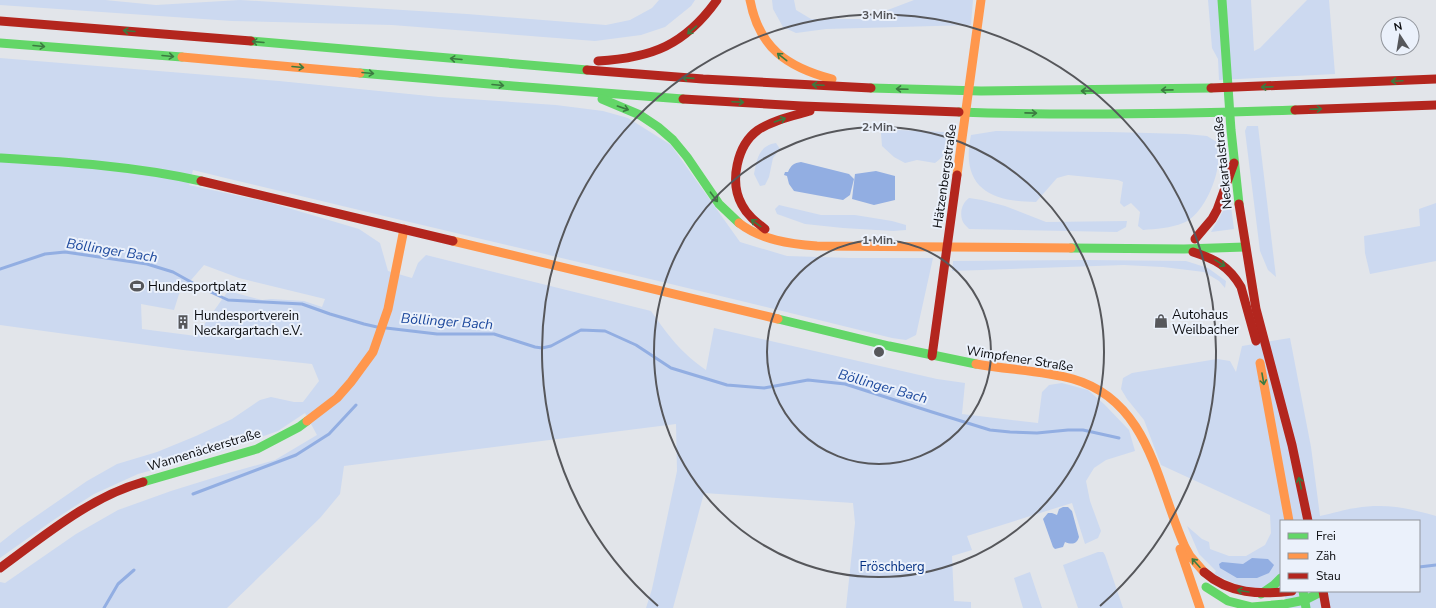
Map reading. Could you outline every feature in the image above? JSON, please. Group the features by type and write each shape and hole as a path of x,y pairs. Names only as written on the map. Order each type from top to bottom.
{"main road":[{"path":"537,66 626,59 662,49 686,35 705,16 717,0"},
{"path":"750,0 751,11 759,30 778,54 798,68 856,87"},
{"name":"Hätzenbergstraße","path":"932,356 981,0"},
{"name":"Neckartalstraße","path":"1222,0 1229,113 1240,235 1245,247 1258,322 1264,337 1292,445 1308,520"},
{"path":"0,21 138,31 685,78 941,91 1206,89 1436,79"},
{"path":"0,43 298,67 588,93 828,107 940,111 1156,114 1436,105"},
{"path":"588,93 613,105 629,110 649,121 661,130 684,154 727,214 746,229 763,237 786,243 804,245 932,243"},
{"path":"828,107 769,124 757,131 748,140 736,169 736,184 740,202 751,219 765,229 787,236 817,240 1184,249 1245,247"},
{"name":"Wimpfener Straße","path":"0,158 56,161 116,167 174,176 305,205 932,356 991,367 1072,378 1103,392 1120,405 1134,421 1147,446 1189,556 1208,576 1226,588"},
{"path":"1195,239 1212,219 1217,210 1234,163"},
{"name":"Wannenäckerstraße","path":"0,568 78,512 100,500 140,483 257,449 284,436 337,398 373,352 385,318 404,229"},
{"path":"963,244 1165,242 1208,238"},
{"path":"1184,249 1213,259 1232,272 1241,287 1256,340"},
{"name":"Neckartalstraße","path":"1258,322 1256,340 1289,520"},
{"name":"Wimpfener Straße","path":"1147,446 1200,608"},
{"name":"Wimpfener Straße","path":"1186,567 1203,585 1226,604 1252,607 1285,604 1305,600 1321,592"},
{"path":"1261,594 1280,579"},
{"path":"1226,604 1228,594 1226,588 1261,594 1285,592"},
{"path":"1323,592 1326,608"}],"green space":[{"path":"0,0 105,0 156,5 240,0 467,14 606,25 630,20 652,8 659,0 695,0 691,6 665,27 641,35 595,41 392,25 232,21 0,5"},
{"path":"772,0 794,0 796,10 811,19 864,19 914,0 973,0 971,25 826,29 796,33 783,27 773,9"},
{"path":"1208,0 1251,0 1254,51 1260,48 1307,0 1329,0 1335,74 1219,80 1218,59 1212,48"},
{"name":"Fröschberg","path":"0,58 279,81 439,97 556,105 603,111 628,118 671,145 740,242 787,256 933,258 916,335 906,340 892,338 193,170 189,185 268,202 359,229 380,243 388,271 412,278 418,263 426,255 651,311 663,328 689,357 706,370 714,328 937,379 965,383 962,414 1038,423 1042,392 1049,385 1062,383 1088,390 1129,430 1135,451 1106,460 1094,468 1086,481 1090,501 1101,531 1098,538 1085,544 1072,503 967,536 972,550 952,556 954,601 971,602 971,608 846,608 855,523 853,503 704,493 673,608 646,608 652,589 677,471 676,424 344,466 340,494 320,518 227,608 0,608 0,582 5,583 76,534 118,510 171,491 275,460 317,435 305,413 278,431 222,451 138,474 94,494 55,519 0,558 0,543 19,528 87,481 117,464 157,452 196,436 232,419 260,400 271,397 294,402 303,402 319,381 312,364 183,350 0,325","holes":["204,265 239,278 325,299 322,307 304,301 271,299 262,300 228,291 196,336 142,329 141,304 174,310 179,294"]},
{"path":"1247,126 1258,126 1276,277 1268,270 1260,251 1245,131"},
{"path":"898,130 944,132 953,134 947,151 935,163 917,160 905,163 894,157 882,146 881,133"},
{"path":"996,131 1109,132 1207,136 1217,142 1217,172 1207,198 1196,214 1190,219 1174,226 1143,230 1138,226 1140,212 1131,203 1124,207 1120,203 1123,182 1118,180 1068,175 1057,178 1036,202 1005,199 992,195 982,188 975,179 970,167 969,153 971,135"},
{"path":"776,143 780,149 773,158 769,177 765,185 760,186 754,174 759,154 765,147"},
{"path":"969,198 1005,206 1046,222 1127,221 1126,227 1117,232 969,229 963,222 961,212 963,205"},
{"path":"1230,199 1234,229 1211,232"},
{"path":"1436,203 1436,261 1370,274 1365,253 1364,236 1420,226 1419,209"},
{"path":"779,205 821,215 855,215 892,221 906,225 906,230 893,231 805,224 777,214 775,209"},
{"path":"953,261 1186,261 1208,268 1226,281 1225,288 1219,281 1204,272 1163,267 1124,265 952,271"},
{"path":"1290,338 1311,447 1320,516 1352,509 1387,506 1436,516 1436,608 1287,608 1284,592 1420,592 1420,520 1280,520 1280,589 1242,587 1214,574 1216,571 1199,554 1187,526 1202,539 1209,542 1210,549 1229,556 1246,556 1265,545 1271,533 1270,515 1161,465 1144,420 1121,389 1123,378 1132,373 1217,359 1230,361 1236,372 1242,346"},
{"path":"1098,552 1103,552 1105,555 1123,608 1078,608 1063,565"},
{"path":"1030,572 1042,608 1023,608 1014,578"}],"water":[{"path":"801,162 849,174 854,179 850,195 843,200 794,191 789,184 787,176 784,175 785,172 788,172 793,165"},
{"path":"876,171 895,176 895,200 874,205 852,199 855,174"},
{"path":"1068,507 1072,511 1079,537 1076,542 1072,544 1065,542 1063,547 1055,549 1043,519 1048,513 1057,515 1059,509"},
{"path":"1252,558 1268,559 1274,565 1269,573 1257,578 1237,578 1220,568 1219,564 1222,562 1243,564"}],"waterway":[{"name":"Böllinger Bach","path":"0,269 45,254 65,252 147,264 173,272 228,300 302,304 330,314 377,327"},
{"name":"Böllinger Bach","path":"386,328 437,334 494,334 542,348 551,346 581,330 605,331 636,345 671,368 727,385 764,388 808,380 845,384 990,430 1037,433 1083,430 1119,438"},
{"path":"193,494 296,455 329,434 356,405"},
{"name":"Böllinger Bach","path":"1420,567 1436,565"},
{"path":"104,608 118,584 134,570"}],"traffic: fast":[{"path":"1222,0 1231,130 1239,204"},
{"path":"251,41 587,70"},
{"path":"0,43 182,57"},
{"path":"360,73 683,99"},
{"path":"871,88 981,91 1211,88"},
{"path":"602,99 640,115 658,127 673,140 687,157 719,204 739,223"},
{"path":"959,112 1127,114 1295,110"},
{"path":"0,158 126,168 201,181"},
{"path":"1071,248 1184,249 1245,247"},
{"path":"778,319 889,346 976,364"},
{"path":"143,482 257,449 299,427 307,421"},
{"path":"1261,594 1280,579"},
{"path":"1206,587 1228,601 1252,607 1285,604 1305,600 1321,592"},
{"path":"1303,592 1306,608"}],"traffic: slow":[{"path":"750,0 754,17 760,31 768,43 778,53 801,68 832,79"},
{"path":"957,175 981,0"},
{"path":"182,57 360,73"},
{"path":"739,223 748,229 776,240 817,246 1071,248"},
{"path":"307,421 337,398 373,352 388,309 404,229"},
{"path":"453,241 778,319"},
{"path":"1260,363 1289,520"},
{"path":"976,364 1049,374 1073,379 1099,390 1119,406 1135,425 1147,448 1158,472 1175,523 1185,547 1190,556 1204,572"},
{"path":"1180,549 1200,608"}],"traffic: jam":[{"path":"598,61 635,57 666,46 680,38 692,28 717,0"},
{"path":"0,21 251,41"},
{"path":"587,70 703,79 871,88"},
{"path":"1211,88 1436,79"},
{"path":"683,99 802,106 959,112"},
{"path":"1295,110 1436,105"},
{"path":"765,229 746,212 738,196 736,175 740,154 745,145 758,130 777,121 810,111"},
{"path":"1195,239 1212,219 1217,210 1234,163"},
{"path":"932,356 957,175"},
{"path":"201,181 453,241"},
{"path":"1239,204 1256,309 1292,445 1308,520"},
{"path":"1193,252 1208,257 1221,264 1232,274 1241,287 1256,341"},
{"path":"0,568 86,507 104,497 143,482"},
{"path":"1204,572 1224,585 1234,589 1257,593 1280,592"},
{"path":"1323,592 1326,608"}],"place":[{"name":"Hundesportplatz","path":"137,286"},
{"name":"Autohaus Weilbacher","path":"1161,321"},
{"name":"Hundesportverein Neckargartach e.V.","path":"183,322"}]}
